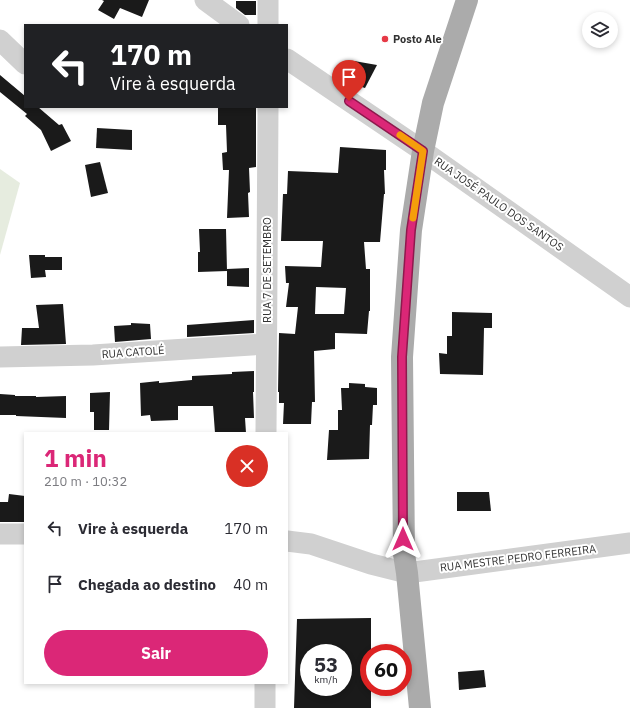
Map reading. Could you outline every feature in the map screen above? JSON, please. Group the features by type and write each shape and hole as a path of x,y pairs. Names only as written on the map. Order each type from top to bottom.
{"main road":[{"path":"420,708 405,563 402,357 411,230 423,151 433,103 467,0"}],"street":[{"path":"205,0 238,24"},
{"path":"268,0 268,24"},
{"path":"0,40 24,63"},
{"name":"RUA JOSÉ PAULO DOS SANTOS","path":"288,60 423,151 630,297"},
{"name":"RUA 7 DE SETEMBRO","path":"266,432 268,108"},
{"name":"RUA CATOLÉ","path":"0,357 92,355 266,344"},
{"path":"0,534 24,534"},
{"name":"RUA MESTRE PEDRO FERREIRA","path":"288,541 310,544 371,564 405,563 630,543"},
{"path":"265,684 265,708"}],"shaded area":[{"path":"0,169 20,183 0,255"}],"building":[{"path":"102,0 149,0 142,17 120,8 114,19 98,10 104,1"},
{"path":"236,1 256,1 256,15 245,15 236,8"},
{"path":"354,61 377,65 365,88 346,82"},
{"path":"0,75 24,95 24,108 39,108 59,125 62,124 71,141 51,151 41,130 25,116 27,114 0,92"},
{"path":"218,108 256,108 256,167 249,168 249,217 227,218 229,170 223,170 222,153 227,152 226,125 218,125"},
{"path":"97,128 132,130 132,150 96,148"},
{"path":"340,147 386,150 386,170 384,170 385,194 380,242 364,242 366,269 370,269 370,311 367,334 335,333 335,349 314,351 315,402 312,402 311,424 283,424 284,403 279,403 278,392 279,333 295,334 298,307 286,307 289,283 286,283 285,266 321,267 323,241 281,241 283,194 287,194 288,171 338,173","holes":["316,287 346,288 344,314 315,314"]},
{"path":"100,162 108,193 91,197 85,165"},
{"path":"199,229 226,229 227,271 198,272 198,252 200,252"},
{"path":"29,255 62,257 62,270 45,270 46,277 31,278"},
{"path":"249,268 249,287 227,286 227,269"},
{"path":"63,304 66,344 21,345 22,328 39,328 36,305"},
{"path":"452,312 492,313 492,328 484,328 483,375 440,374 439,353 447,354 447,336 452,336"},
{"path":"254,320 254,333 187,337 187,325"},
{"path":"131,323 150,324 151,339 115,342 114,326 131,325"},
{"path":"254,371 254,418 245,418 246,432 215,432 213,406 178,406 178,420 151,421 150,415 141,416 140,383 192,380 192,376 232,374 232,372"},
{"path":"349,383 365,384 365,387 377,388 377,405 373,405 372,425 370,425 369,459 327,460 329,430 338,430 338,410 342,410 341,388 349,388"},
{"path":"110,392 109,430 94,430 94,412 90,412 90,393"},
{"path":"0,394 36,397 66,396 66,418 0,415"},
{"path":"457,492 489,492 491,511 457,511"},
{"path":"9,494 24,496 24,522 0,522 0,502 8,502"},
{"path":"371,618 371,644 360,644 360,696 371,696 371,708 294,708 297,619"},
{"path":"484,670 486,687 459,690 458,672"}],"slow traffic":[{"path":"400,135 423,151 413,218"}],"place":[{"name":"Posto Ale","path":"385,39"}],"route":[{"path":"349,101 423,151 411,230 402,357 403,539"}]}
